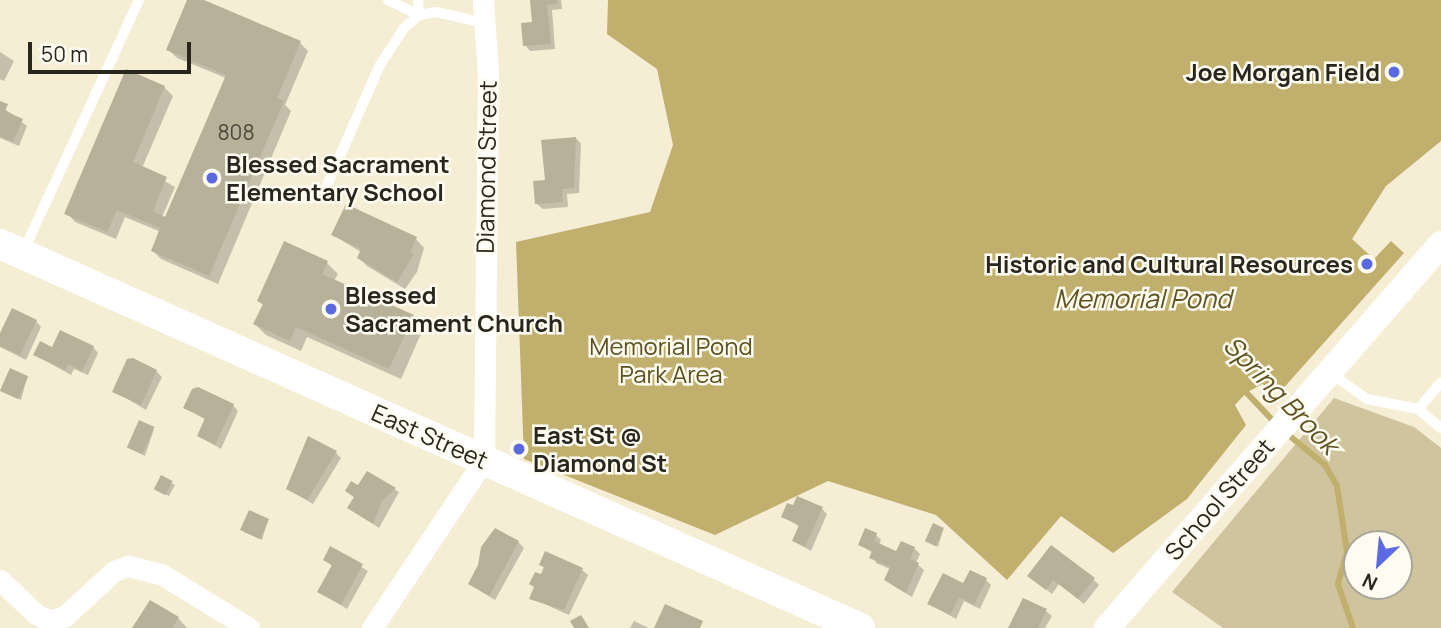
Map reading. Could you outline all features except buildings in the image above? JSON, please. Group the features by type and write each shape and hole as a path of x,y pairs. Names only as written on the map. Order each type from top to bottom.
{"main road":[{"name":"East Street","path":"11,249 860,628"}],"street":[{"name":"Diamond Street","path":"483,0 488,74 484,460"},
{"name":"School Street","path":"1107,628 1441,244"},
{"path":"372,628 484,460"},
{"path":"0,580 36,614 50,621 65,616 114,571 128,566 161,574 249,628"}],"lane":[{"path":"11,249 139,0"},
{"path":"388,0 419,15 456,13 485,23"},
{"path":"418,0 419,15"},
{"path":"327,185 380,65 404,28 419,15"},
{"path":"1329,372 1367,399 1418,409 1441,428"},
{"path":"1418,409 1441,383"}],"shaded area":[{"path":"608,0 1441,0 1441,141 1386,186 1352,239 1374,259 1391,241 1404,253 1280,392 1262,384 1246,393 1235,405 1246,425 1187,499 1113,553 1061,516 1007,580 936,515 828,481 715,535 524,459 516,242 650,212 673,145 657,69 607,34"},
{"path":"1334,398 1414,427 1441,448 1441,628 1223,628 1172,592"}],"waterway":[{"name":"Spring Brook","path":"1241,387 1277,425"},
{"name":"Spring Brook","path":"1285,432 1325,465 1337,486 1347,552 1338,584 1353,628"}],"place":[{"name":"Joe Morgan Field","path":"1394,72"},
{"name":"Blessed Sacrament Elementary School","path":"212,178"},
{"name":"Historic and Cultural Resources","path":"1367,264"},
{"name":"Blessed Sacrament Church","path":"331,309"},
{"name":"East St @ Diamond St","path":"519,449"}],"water label":[{"name":"Memorial Pond","path":"1143,299"}],"park label":[{"name":"Memorial Pond Park Area","path":"671,360"}]}
